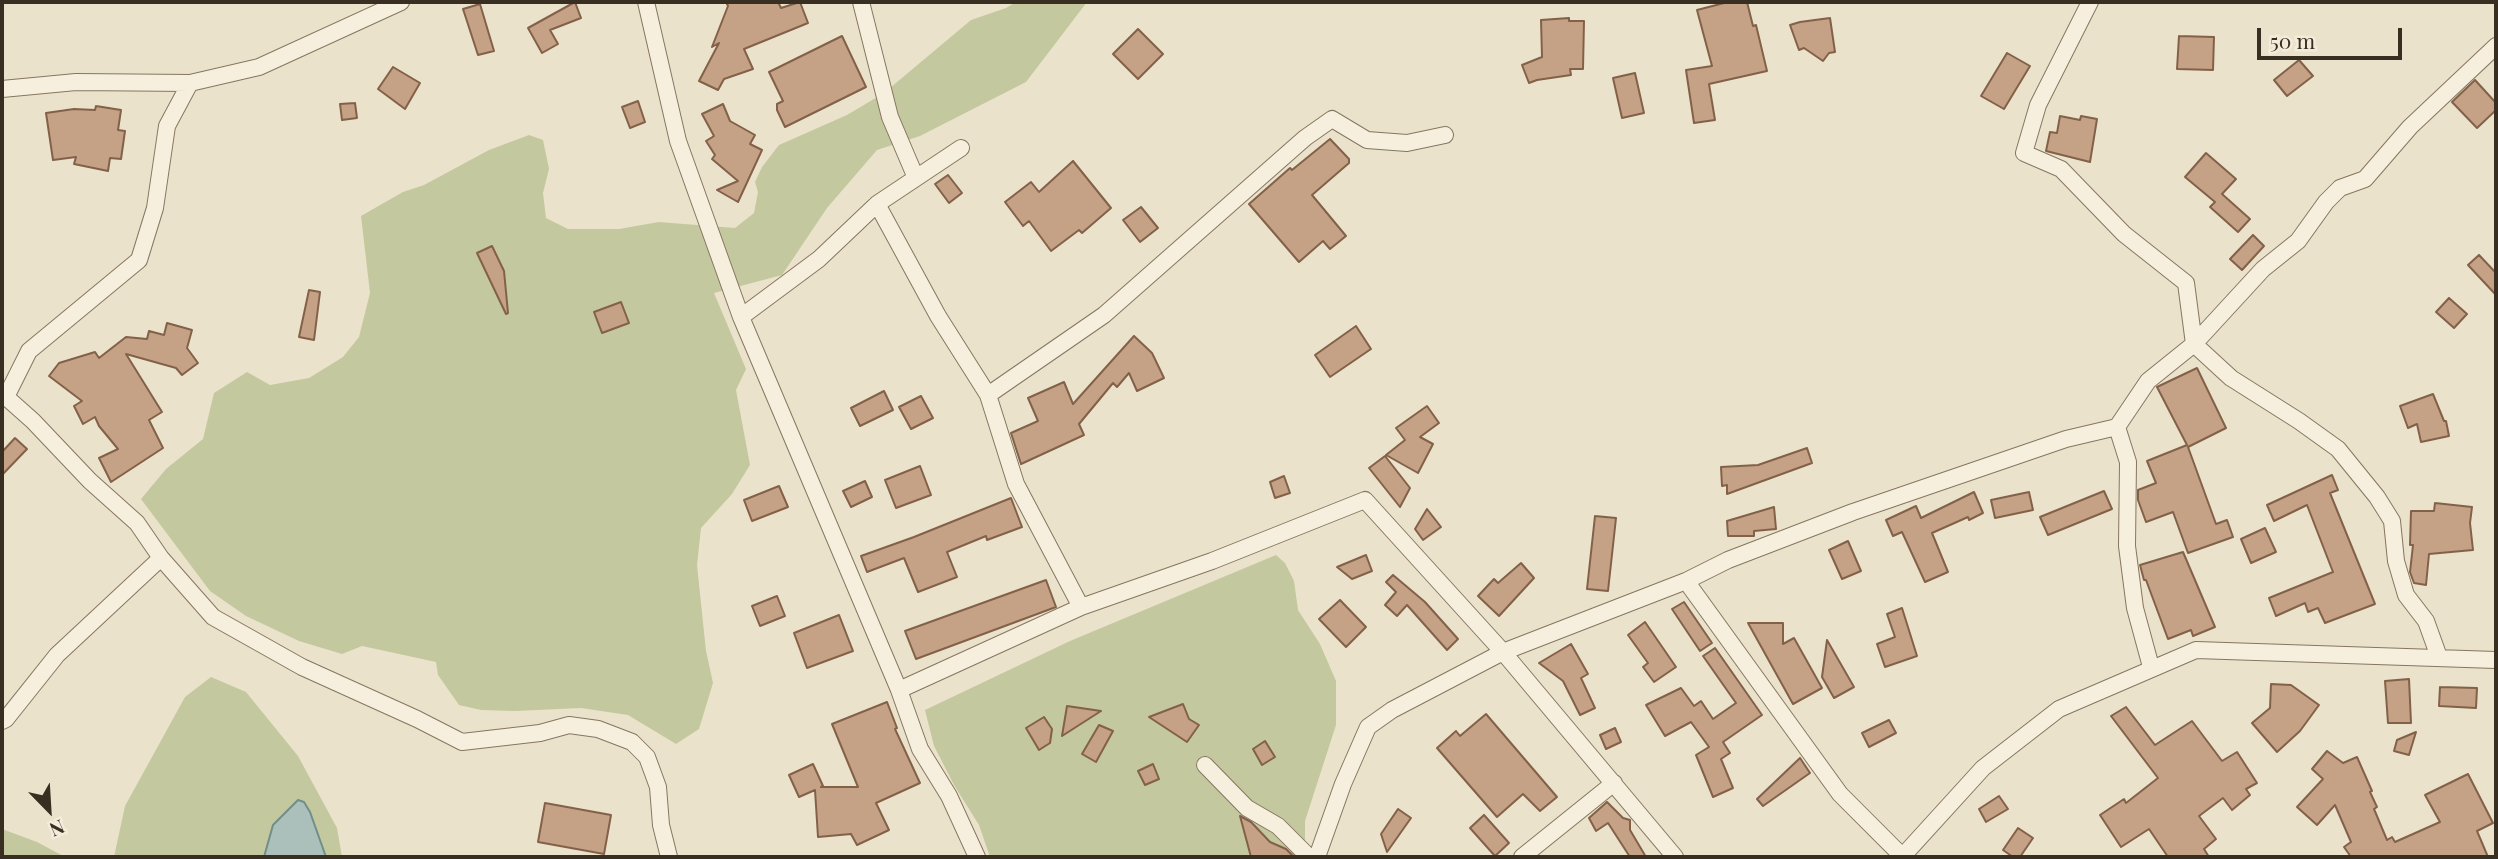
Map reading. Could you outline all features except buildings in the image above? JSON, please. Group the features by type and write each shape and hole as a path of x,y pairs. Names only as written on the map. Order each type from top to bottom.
{"street":[{"path":"2,89 76,82 190,83 259,67 401,2"},
{"path":"646,2 678,141 741,317 899,690 920,749 949,796 977,857"},
{"path":"861,2 890,117 916,178"},
{"path":"2090,2 2038,105 2024,153 2061,169 2124,234 2186,283 2194,344 2231,378 2338,449 2377,497 2392,521 2396,561 2406,595 2426,621 2439,657"},
{"path":"1317,857 1343,784 1368,727 1392,710 1503,652 1686,581 1728,560 1853,512 2066,439 2117,427 2148,381 2194,344 2263,269 2298,240 2326,202 2340,188 2365,179 2410,127 2496,46"},
{"path":"190,83 167,126 155,208 139,260 29,351 4,398 33,421 90,481 137,523 161,558 213,617 302,667 417,719 462,743 540,733 569,725 598,729 632,741 647,757 658,787 661,825 669,857"},
{"path":"988,395 1104,315 1305,138 1332,118 1367,141 1408,143 1445,135"},
{"path":"741,317 819,259 877,204 961,148"},
{"path":"877,204 938,316 988,395 1016,484 1081,607"},
{"path":"2117,427 2128,462 2127,546 2134,595 2151,667"},
{"path":"899,690 1081,607 1212,561 1364,500 1503,652 1675,857"},
{"path":"2,721 57,655 161,558"},
{"path":"1686,581 1840,794 1902,857 1983,768 2059,709 2151,667 2196,650 2496,660"},
{"path":"1205,765 1247,808 1279,826 1310,857"},
{"path":"1522,857 1614,783"}],"green space":[{"path":"1016,2 1087,2 1026,82 920,136 877,150 827,208 782,275 714,293 746,369 736,390 750,465 732,494 701,528 697,565 706,651 713,683 699,729 676,744 628,715 581,708 515,711 481,710 459,705 438,675 436,662 362,646 342,654 299,641 246,616 210,591 141,499 166,469 203,439 214,393 247,372 270,385 309,378 343,357 359,337 370,293 361,216 403,192 424,185 489,150 529,135 543,140 549,169 543,193 546,218 568,229 619,229 659,222 735,228 754,213 758,192 755,182 762,167 779,145 847,115 884,93 971,20"},
{"path":"1276,555 1285,563 1294,581 1298,610 1320,644 1336,681 1336,725 1305,821 1305,857 990,857 979,825 934,746 925,710 1070,641"},
{"path":"211,677 246,692 298,756 337,828 342,857 114,857 125,806 185,697"},
{"path":"2,829 37,842 65,857 2,857"}],"water":[{"path":"298,800 304,802 310,812 326,857 264,857 273,825"}]}
